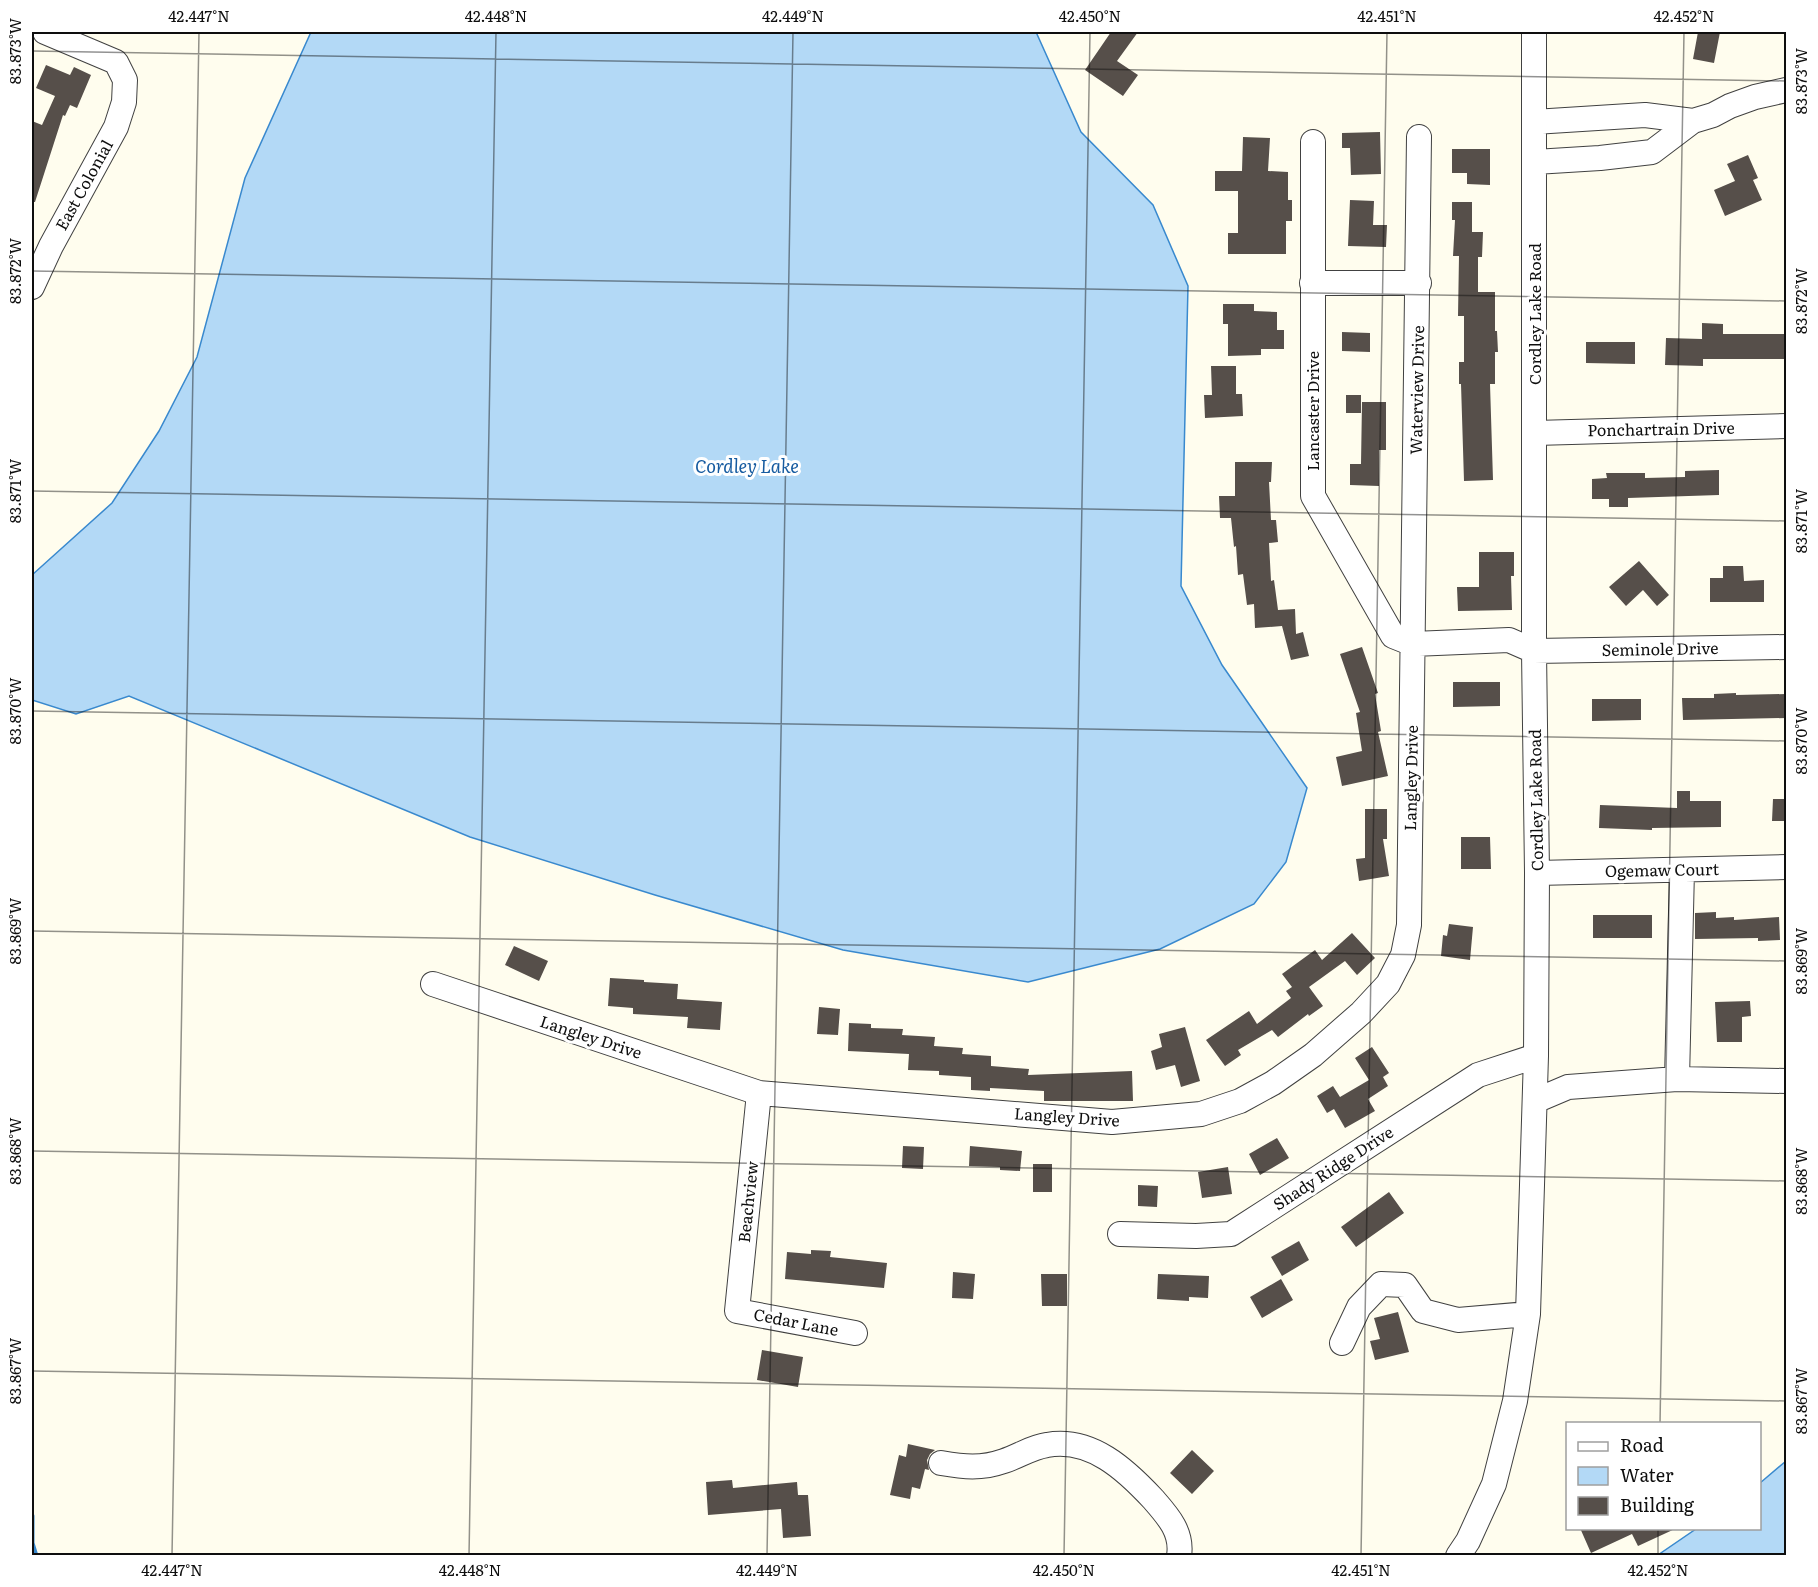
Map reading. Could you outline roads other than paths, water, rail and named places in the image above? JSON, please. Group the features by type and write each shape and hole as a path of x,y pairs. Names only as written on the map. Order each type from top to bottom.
{"street":[{"name":"East Colonial","path":"32,287 41,243 116,127 124,102 125,80 116,62 45,32"},
{"name":"Cordley Lake Road","path":"1458,1556 1468,1541 1494,1484 1515,1401 1528,1314 1536,1056 1537,873 1534,651 1534,32"},
{"path":"1535,162 1652,152 1694,121 1755,97 1786,90"},
{"path":"1534,122 1645,115 1694,121"},
{"name":"Waterview Drive","path":"1413,644 1419,137"},
{"name":"Lancaster Drive","path":"1313,142 1313,496 1393,636 1413,644"},
{"path":"1312,284 1419,283"},
{"name":"Ponchartrain Drive","path":"1535,433 1786,426"},
{"path":"1413,644 1509,640 1534,651"},
{"name":"Langley Drive","path":"433,984 759,1093 1112,1122 1201,1114 1240,1101 1273,1083 1313,1055 1361,1013 1388,984 1403,955 1409,925 1413,644"},
{"name":"Seminole Drive","path":"1534,651 1786,647"},
{"name":"Ogemaw Court","path":"1537,873 1786,867"},
{"path":"1677,1079 1682,870"},
{"name":"Shady Ridge Drive","path":"1120,1234 1196,1236 1231,1234 1478,1075 1536,1056"},
{"path":"1535,1101 1568,1087 1677,1079 1786,1081"},
{"name":"Beachview","path":"737,1311 759,1093"},
{"path":"1342,1343 1359,1307 1381,1284 1405,1285 1423,1311 1458,1320 1528,1314"},
{"name":"Cedar Lane","path":"737,1311 855,1334"},
{"path":"941,1463 964,1467 983,1466 1047,1445 1063,1443 1082,1445 1107,1458 1132,1476 1165,1512 1173,1522 1178,1539 1179,1556"}],"water":[{"name":"Cordley Lake","path":"311,32 1036,32 1081,132 1153,205 1188,286 1181,586 1222,665 1307,788 1286,862 1254,904 1160,949 1028,982 843,950 655,895 470,837 129,696 76,714 32,700 32,575 112,503 159,431 197,357 245,178"},
{"path":"1786,1461 1786,1555 1658,1555 1695,1530 1761,1530 1761,1482"}],"waterway":[{"path":"32,1516 32,1543 36,1556"}]}
